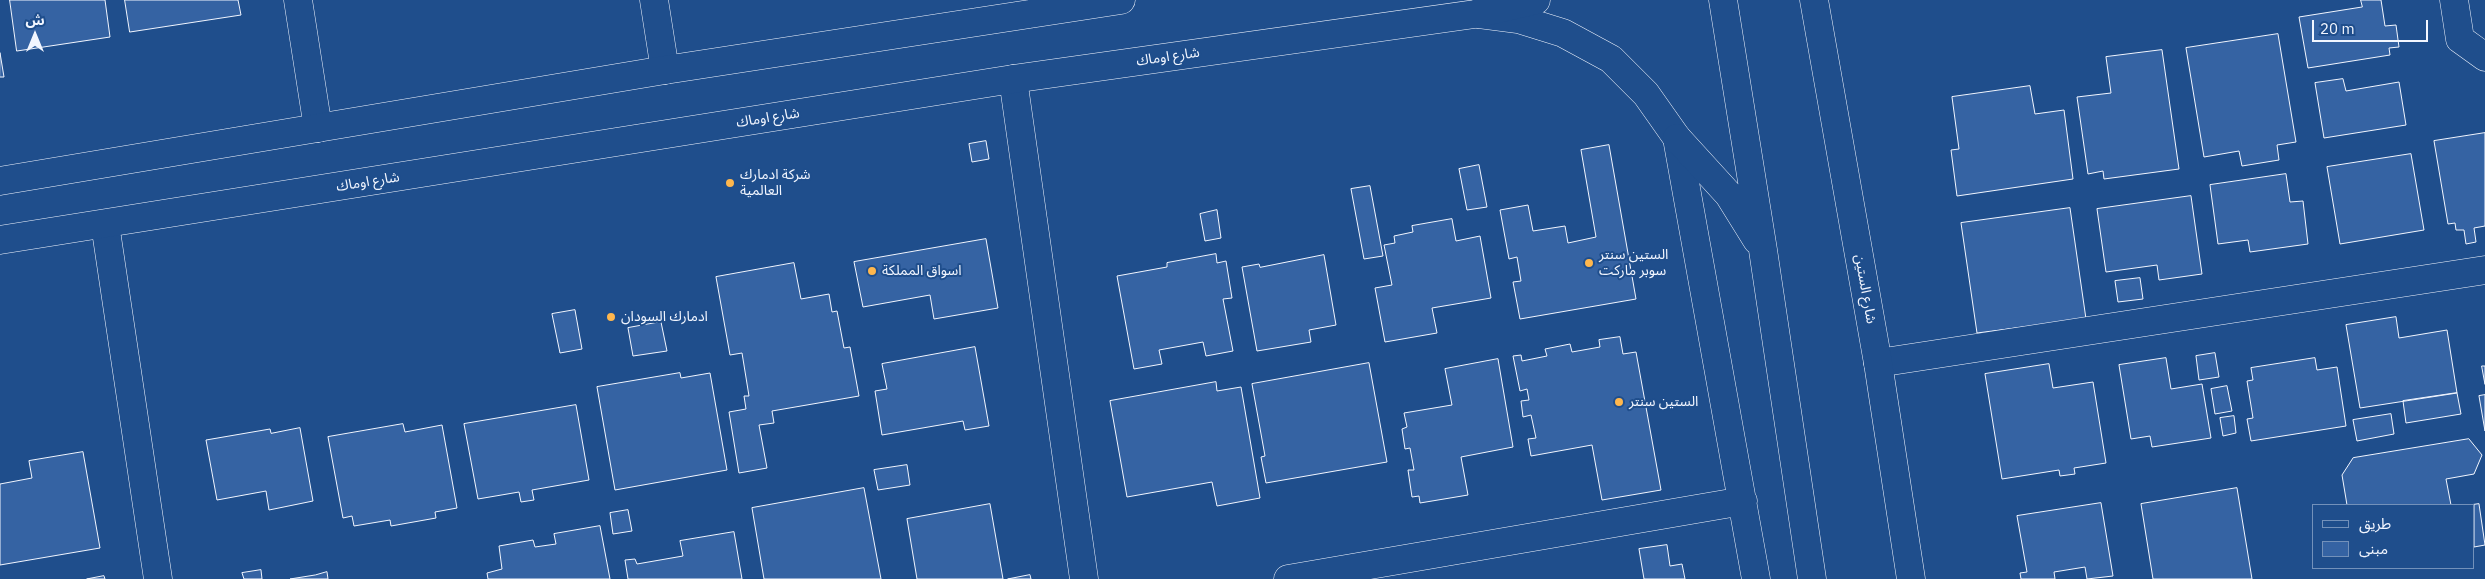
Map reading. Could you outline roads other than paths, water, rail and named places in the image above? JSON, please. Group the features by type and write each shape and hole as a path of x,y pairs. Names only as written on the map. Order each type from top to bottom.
{"main road":[{"path":"298,0 318,128"},
{"path":"654,0 665,70"},
{"path":"0,181 1068,4 1121,0"},
{"name":"شارع اوماك","path":"0,240 1013,79 1475,14 1536,0"},
{"path":"1723,0 1763,250 1812,579"},
{"name":"شارع الستين","path":"1814,0 1878,363 1911,579"},
{"path":"2454,0 2460,39 2485,57"},
{"path":"1475,14 1518,19 1563,33 1611,59 1646,94 1677,138 1729,195 1763,250"},
{"path":"1013,79 1084,579"},
{"path":"1677,138 1744,501 1756,579"},
{"path":"105,224 158,579"},
{"path":"1878,363 2485,270"},
{"path":"1288,579 1348,575 1744,501"}],"place":[{"name":"شركة ادمارك العالمية","path":"730,183"},
{"name":"الستين سنتر سوبر ماركت","path":"1589,263"},
{"name":"اسواق المملكة","path":"872,271"},
{"name":"ادمارك السودان","path":"611,317"},
{"name":"الستين سنتر","path":"1619,402"}]}
